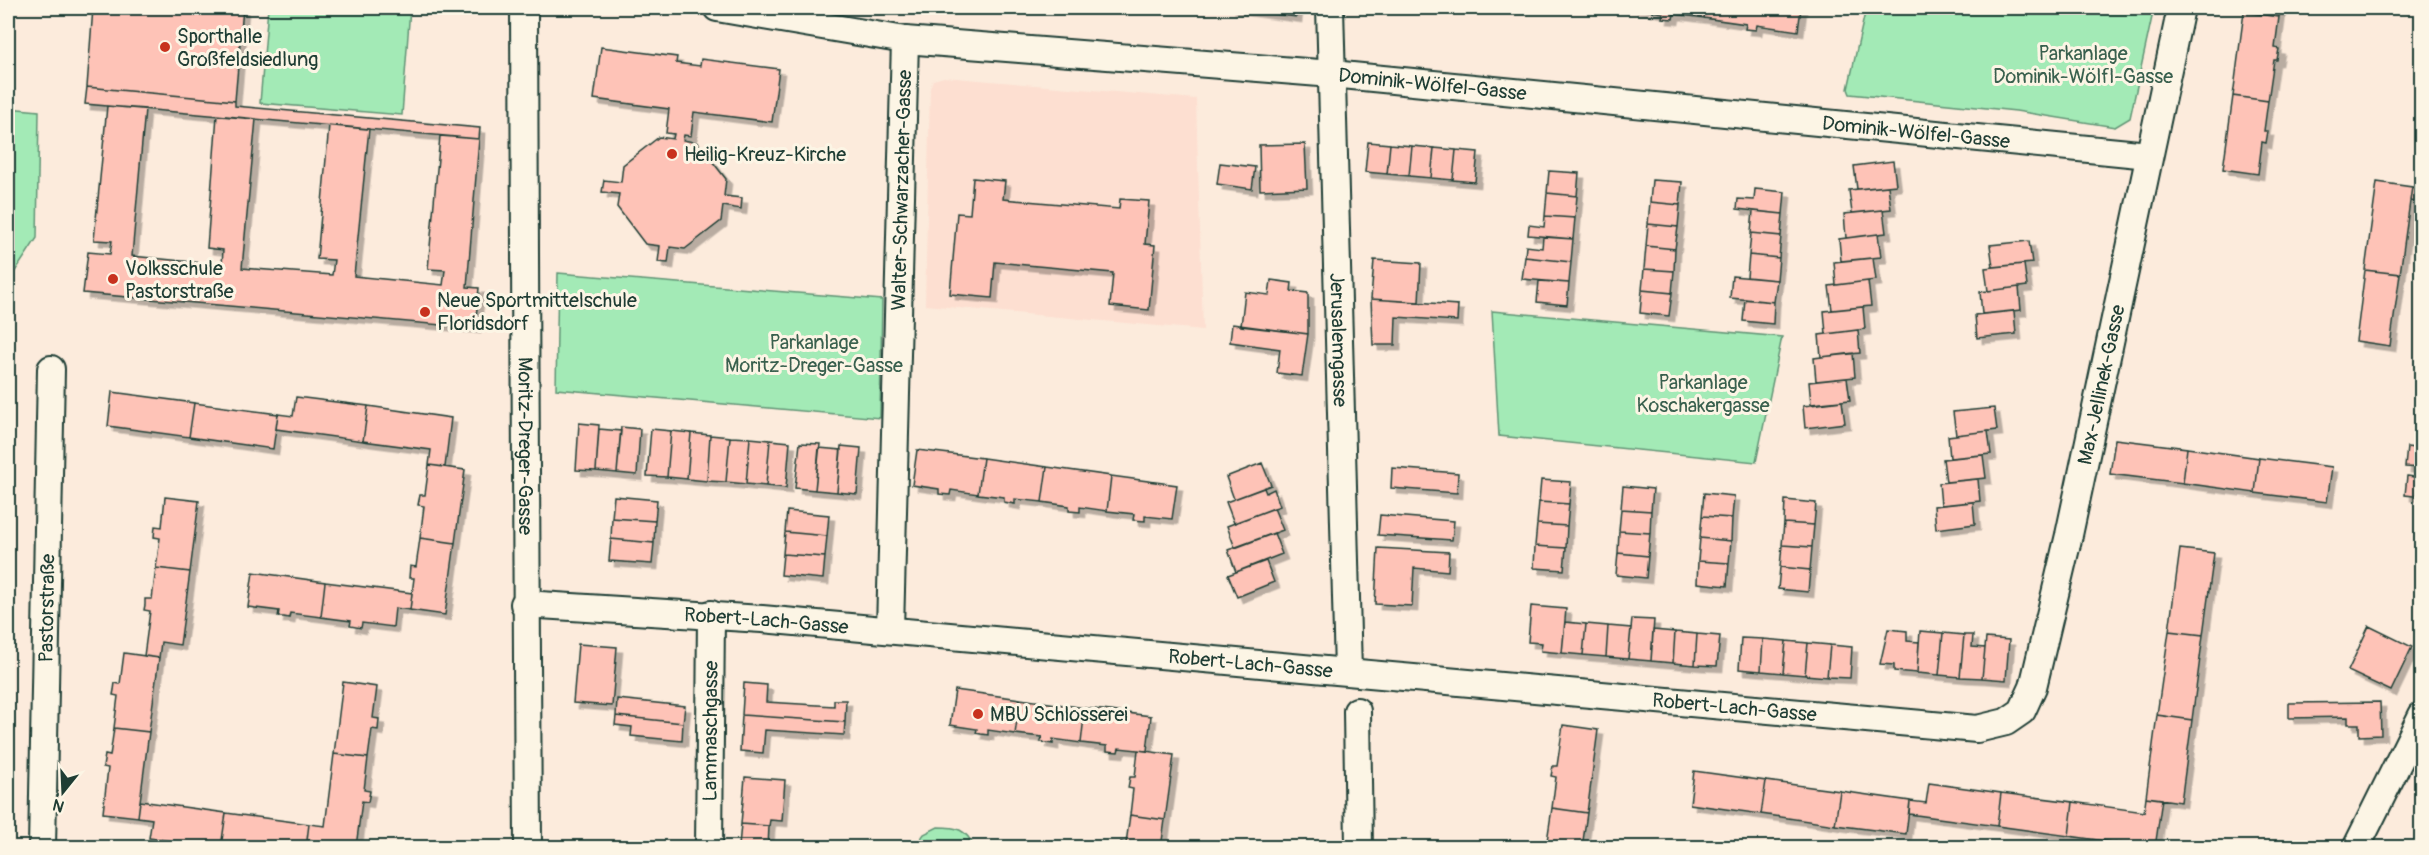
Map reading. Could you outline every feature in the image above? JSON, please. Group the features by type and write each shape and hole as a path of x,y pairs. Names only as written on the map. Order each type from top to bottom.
{"street":[{"name":"Moritz-Dreger-Gasse","path":"524,8 527,440 524,604 528,848"},
{"name":"Dominik-Wölfel-Gasse","path":"717,8 905,40 1332,74 2149,154"},
{"name":"Jerusalemgasse","path":"1330,8 1348,671"},
{"name":"Max-Jellinek-Gasse","path":"1977,729 2006,722 2022,711 2033,687 2069,535 2181,8"},
{"name":"Walter-Schwarzacher-Gasse","path":"890,630 905,40"},
{"name":"Pastorstraße","path":"42,848 51,369"},
{"name":"Robert-Lach-Gasse","path":"524,604 711,614 1977,729"},
{"name":"Lammaschgasse","path":"709,848 711,614"},
{"path":"1357,711 1359,848"},
{"path":"2356,848 2421,715"}],"shaded area":[{"path":"944,77 1196,99 1203,330 925,305 930,88 933,80"}],"green space":[{"path":"268,8 410,8 402,115 260,103"},
{"name":"Parkanlage Dominik-Wölfl-Gasse","path":"1866,8 2154,8 2130,118 2115,127 2016,111 1850,94 1848,89"},
{"path":"8,108 39,111 37,238 8,282"},
{"name":"Parkanlage Moritz-Dreger-Gasse","path":"558,273 882,300 880,418 556,389"},
{"name":"Parkanlage Koschakergasse","path":"1492,311 1782,337 1756,462 1499,436"},
{"path":"938,827 960,830 968,836 974,847 915,847 924,834"}],"building":[{"name":"Sporthalle Großfeldsiedlung","path":"93,8 243,8 235,101 87,87"},
{"path":"1229,8 1297,8 1296,17"},
{"path":"1632,8 1706,8 1704,18 1674,14 1673,19 1662,18 1663,13"},
{"path":"1706,8 1801,8 1798,31 1757,25 1756,30 1745,29 1746,24 1704,18"},
{"path":"2245,8 2280,8 2279,17 2244,12"},
{"path":"2244,12 2279,17 2275,48 2279,49 2277,60 2274,60 2268,101 2233,96"},
{"name":"Heilig-Kreuz-Kirche","path":"601,47 677,57 676,63 700,66 701,59 779,69 772,122 694,112 691,136 684,135 683,140 698,143 726,179 724,196 742,198 741,209 723,206 721,221 685,249 670,247 668,263 658,262 660,246 645,244 617,207 619,194 602,192 604,180 621,182 623,165 659,137 673,139 674,134 666,133 669,109 594,99"},
{"path":"87,87 235,101 235,106 480,128 479,139 85,104"},
{"path":"2233,96 2268,101 2264,131 2268,131 2266,143 2262,142 2258,174 2223,169"},
{"path":"107,106 145,109 132,256 222,265 223,250 207,248 217,115 256,119 242,268 332,275 334,260 317,259 329,125 369,129 354,276 443,285 445,270 428,269 440,136 479,139 467,287 479,288 475,328 83,293 88,252 110,254 112,241 94,240"},
{"path":"1368,142 1390,144 1387,174 1365,172"},
{"path":"1305,144 1307,188 1260,190 1259,145"},
{"path":"1390,144 1412,146 1409,176 1387,174"},
{"path":"1412,146 1434,148 1431,178 1409,176"},
{"path":"1434,148 1456,150 1453,180 1431,178"},
{"path":"1456,150 1478,152 1475,182 1453,180"},
{"path":"1893,161 1896,185 1857,189 1854,166"},
{"path":"1220,163 1255,167 1252,189 1217,184"},
{"path":"1549,171 1579,173 1577,196 1547,193"},
{"path":"973,178 1005,181 1003,199 1119,209 1120,199 1149,201 1145,244 1155,245 1149,310 1110,306 1113,273 995,262 992,298 950,294 957,213 970,214"},
{"path":"1652,180 1682,182 1680,205 1650,202"},
{"path":"2377,182 2412,187 2400,274 2365,270"},
{"path":"1888,186 1891,209 1852,213 1849,190"},
{"path":"2412,187 2422,188 2422,203 2410,201"},
{"path":"1755,189 1785,192 1783,214 1737,209 1738,199 1754,200"},
{"path":"1547,193 1577,196 1575,218 1545,216"},
{"path":"1650,202 1680,205 1678,227 1648,224"},
{"path":"1883,210 1886,233 1846,238 1844,214"},
{"path":"1753,211 1783,214 1781,236 1751,233"},
{"path":"1545,216 1575,218 1573,239 1528,235 1529,225 1544,227"},
{"path":"1648,224 1678,227 1675,249 1646,246"},
{"path":"1751,233 1781,236 1779,258 1749,255"},
{"path":"1878,234 1881,257 1841,261 1839,239"},
{"path":"1543,237 1573,239 1571,262 1525,257 1526,246 1542,248"},
{"path":"2029,241 2032,263 1993,267 1990,245"},
{"path":"1646,246 1675,249 1674,271 1644,269"},
{"path":"1749,255 1779,258 1777,280 1747,277"},
{"path":"1525,257 1571,262 1569,283 1522,279"},
{"path":"1873,258 1876,280 1836,285 1834,262"},
{"path":"1374,260 1421,263 1419,302 1371,299"},
{"path":"2024,264 2027,286 1988,291 1985,268"},
{"path":"1644,269 1674,271 1672,293 1642,290"},
{"path":"2365,270 2400,274 2390,346 2356,341"},
{"path":"1732,276 1777,280 1774,302 1730,298"},
{"path":"1271,280 1292,283 1291,291 1308,293 1308,334 1241,326 1245,292 1269,295"},
{"path":"1539,281 1569,283 1567,305 1537,302"},
{"path":"1868,281 1871,306 1832,310 1829,286"},
{"path":"2019,287 2021,310 1982,314 1980,292"},
{"path":"1642,290 1672,293 1669,316 1640,313"},
{"path":"1371,299 1458,305 1457,321 1396,317 1395,345 1373,345"},
{"path":"1745,299 1774,302 1773,324 1743,321"},
{"path":"1863,307 1865,329 1826,334 1824,311"},
{"path":"2014,311 2016,334 1977,338 1975,315"},
{"path":"1232,324 1308,334 1302,376 1277,373 1280,349 1230,342"},
{"path":"1858,330 1860,353 1821,357 1819,335"},
{"path":"1853,353 1855,377 1816,381 1814,358"},
{"path":"1847,378 1850,400 1811,404 1809,382"},
{"path":"112,392 194,403 189,437 108,426"},
{"path":"296,397 368,406 363,441 276,429 278,414 293,416"},
{"path":"1842,401 1845,423 1805,428 1803,406"},
{"path":"194,403 278,414 273,449 189,437"},
{"path":"368,406 451,418 445,467 429,465 431,450 363,441"},
{"path":"1994,408 1997,430 1956,435 1953,412"},
{"path":"579,423 599,425 596,471 576,470"},
{"path":"621,427 640,429 637,475 617,473"},
{"path":"599,429 621,431 617,473 596,471"},
{"path":"651,429 671,431 667,477 647,476"},
{"path":"671,431 691,433 687,479 667,477"},
{"path":"1988,431 1991,454 1950,458 1948,436"},
{"path":"691,433 710,435 707,481 687,479"},
{"path":"710,435 730,437 726,482 707,481"},
{"path":"730,437 750,438 746,484 726,482"},
{"path":"750,438 770,440 766,486 746,484"},
{"path":"2115,439 2187,448 2183,483 2110,474"},
{"path":"770,440 790,442 786,488 766,486"},
{"path":"800,443 820,444 815,490 795,488"},
{"path":"841,446 861,448 857,494 837,492"},
{"path":"2407,447 2422,449 2422,468 2405,467"},
{"path":"819,448 841,450 837,492 815,490"},
{"path":"2187,448 2259,458 2255,493 2183,483"},
{"path":"917,450 983,458 978,494 951,490 950,495 939,494 939,489 912,485"},
{"path":"1983,455 1986,478 1946,482 1943,459"},
{"path":"983,458 1047,467 1042,502 1015,499 1015,504 1004,502 1004,497 978,494"},
{"path":"2259,458 2332,467 2327,502 2255,493"},
{"path":"1262,463 1271,485 1234,499 1226,477"},
{"path":"429,465 465,470 455,543 420,538 424,506 418,505 420,495 425,495"},
{"path":"1047,467 1111,476 1107,511 1080,507 1080,512 1069,511 1069,506 1042,502"},
{"path":"1392,468 1458,473 1457,493 1391,488"},
{"path":"1111,476 1177,485 1172,519 1145,516 1145,521 1133,520 1134,514 1107,511"},
{"path":"2407,476 2422,478 2422,497 2405,495"},
{"path":"1978,479 1980,501 1941,505 1939,483"},
{"path":"1541,480 1571,482 1569,504 1539,502"},
{"path":"1623,486 1653,489 1651,511 1621,509"},
{"path":"1264,488 1266,493 1274,489 1280,506 1234,523 1226,502"},
{"path":"1704,493 1734,496 1732,518 1702,516"},
{"path":"614,496 657,500 655,521 612,518"},
{"path":"165,497 199,501 190,572 156,568 160,538 154,537 155,526 162,527"},
{"path":"1785,500 1816,503 1814,525 1784,523"},
{"path":"1539,502 1569,504 1567,526 1537,524"},
{"path":"1973,502 1975,524 1936,529 1934,506"},
{"path":"1274,508 1283,530 1235,548 1227,526"},
{"path":"1621,509 1651,511 1650,533 1619,531"},
{"path":"787,511 829,515 827,536 785,532"},
{"path":"1380,515 1454,521 1452,540 1378,535"},
{"path":"1702,516 1732,518 1731,541 1700,538"},
{"path":"612,518 655,521 654,543 611,539"},
{"path":"1784,523 1814,525 1812,547 1782,545"},
{"path":"1537,524 1567,526 1566,548 1535,546"},
{"path":"1619,531 1650,533 1648,556 1618,553"},
{"path":"785,532 827,536 825,557 783,554"},
{"path":"1274,533 1282,554 1236,572 1228,550"},
{"path":"420,538 455,543 445,615 410,610 414,578 409,578 410,566 416,567"},
{"path":"1700,538 1731,541 1729,563 1698,561"},
{"path":"611,539 654,543 652,564 609,561"},
{"path":"1782,545 1812,547 1810,570 1780,567"},
{"path":"1535,546 1566,548 1564,570 1534,568"},
{"path":"1378,548 1449,552 1448,571 1414,568 1412,606 1375,604"},
{"path":"2180,549 2214,553 2203,635 2169,631"},
{"path":"1618,553 1648,556 1646,578 1616,575"},
{"path":"783,554 825,557 823,579 781,575"},
{"path":"1266,561 1274,582 1237,597 1228,575"},
{"path":"1698,561 1729,563 1727,586 1697,583"},
{"path":"1780,567 1810,570 1808,592 1778,589"},
{"path":"156,568 190,572 180,645 161,642 159,658 144,656 150,611 144,610 145,599 152,599"},
{"path":"253,572 325,582 321,617 290,613 289,618 278,617 279,611 248,607"},
{"path":"325,582 412,593 410,610 395,608 393,627 362,623 361,628 350,626 351,621 321,617"},
{"path":"1531,606 1566,609 1562,653 1541,651 1542,643 1528,642"},
{"path":"1632,619 1654,620 1651,661 1628,659"},
{"path":"1565,622 1586,624 1583,655 1562,653"},
{"path":"1586,624 1608,626 1606,657 1583,655"},
{"path":"1608,626 1631,628 1628,659 1606,657"},
{"path":"2369,626 2412,647 2391,691 2348,671"},
{"path":"1888,629 1907,631 1907,641 1919,642 1917,673 1894,671 1894,665 1880,664"},
{"path":"1653,630 1675,632 1673,663 1651,661"},
{"path":"1920,631 1943,633 1939,675 1917,673"},
{"path":"2169,631 2203,635 2192,720 2157,715"},
{"path":"1675,632 1697,634 1695,665 1673,663"},
{"path":"1943,633 1964,635 1960,677 1939,675"},
{"path":"1697,634 1720,636 1717,666 1695,665"},
{"path":"1964,635 1973,635 1972,647 1985,648 1982,678 1960,677"},
{"path":"1741,638 1763,639 1761,671 1739,669"},
{"path":"1986,638 2009,640 2006,680 1982,678"},
{"path":"1763,639 1786,641 1783,673 1761,671"},
{"path":"1786,641 1808,643 1805,675 1783,673"},
{"path":"1808,643 1830,645 1827,677 1805,675"},
{"path":"578,644 617,647 612,706 573,703"},
{"path":"1830,645 1852,647 1850,678 1827,677"},
{"path":"124,653 159,658 149,732 114,728 118,696 113,695 115,683 120,684"},
{"path":"343,682 377,687 373,718 379,719 378,730 372,729 368,758 334,754"},
{"path":"744,683 767,685 766,702 834,706 834,700 846,700 845,722 742,715"},
{"path":"955,690 1020,699 1015,734 988,730 988,735 976,733 977,729 950,725"},
{"path":"617,699 685,706 683,723 616,716"},
{"path":"1020,699 1085,708 1081,743 1053,739 1053,744 1041,742 1042,737 1015,734"},
{"path":"2380,702 2381,735 2359,736 2359,724 2348,724 2348,717 2289,718 2289,703"},
{"path":"1085,708 1151,716 1147,751 1119,748 1118,752 1107,751 1107,746 1081,743"},
{"path":"742,715 845,722 844,735 765,730 763,753 740,751"},
{"path":"2157,715 2192,720 2181,802 2146,797"},
{"path":"616,716 683,723 682,741 631,736 632,727 615,725"},
{"path":"1563,725 1598,730 1587,813 1552,808 1556,777 1551,776 1553,766 1557,766"},
{"path":"114,728 149,732 138,817 103,813 108,768 103,767 105,755 110,756"},
{"path":"1138,750 1174,755 1165,820 1130,815 1133,789 1128,788 1130,777 1135,777"},
{"path":"334,754 368,758 364,790 370,791 368,802 362,801 356,847 307,840 309,824 325,826"},
{"path":"1694,771 1766,781 1761,814 1690,804"},
{"path":"745,777 785,780 782,821 770,820 769,826 741,824"},
{"path":"1766,781 1840,791 1835,825 1761,814"},
{"path":"1929,783 2001,793 1997,826 1909,814 1910,801 1926,803"},
{"path":"1840,791 1910,801 1906,834 1835,825"},
{"path":"2001,793 2073,802 2069,836 1997,826"},
{"path":"2146,797 2162,799 2155,848 2069,836 2073,802 2144,812"},
{"path":"140,801 226,813 221,847 191,844 191,848 180,847 180,842 149,838 152,819 138,817"},
{"path":"1552,808 1587,813 1582,848 1546,848"},
{"path":"226,813 309,824 306,848 221,847"},
{"path":"1130,815 1165,820 1161,848 1121,848 1121,842 1126,843"},
{"path":"741,824 769,826 768,848 739,846"}],"place":[{"name":"Sporthalle Großfeldsiedlung","path":"165,47"},
{"name":"Heilig-Kreuz-Kirche","path":"672,154"},
{"name":"Volksschule Pastorstraße","path":"113,279"},
{"name":"Neue Sportmittelschule Floridsdorf","path":"425,312"},
{"name":"MBU Schlosserei","path":"978,714"}]}
